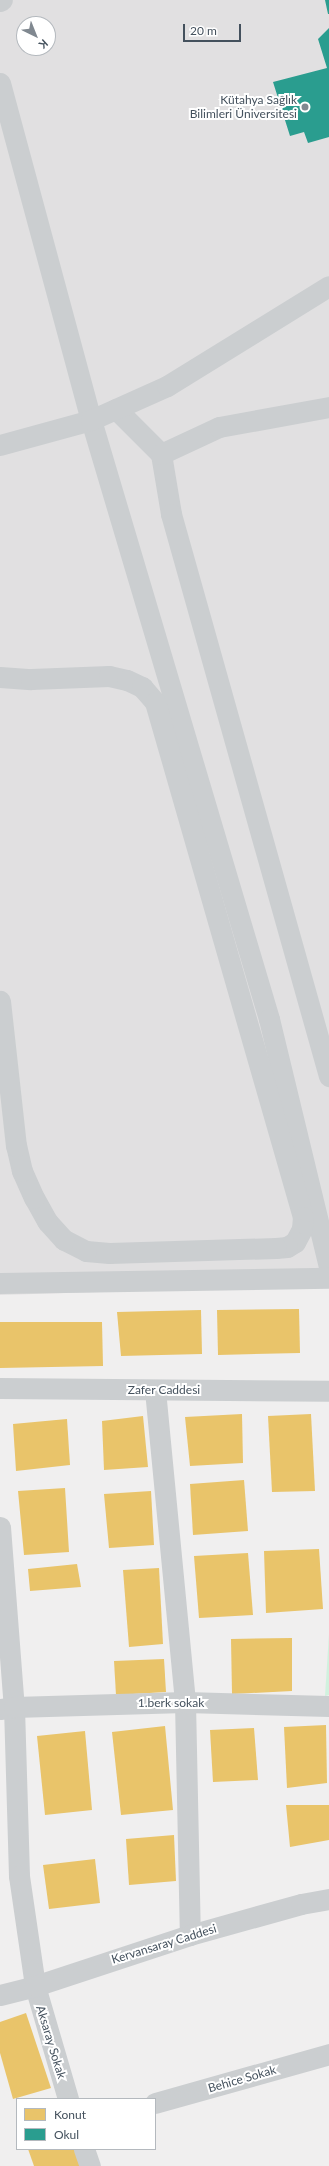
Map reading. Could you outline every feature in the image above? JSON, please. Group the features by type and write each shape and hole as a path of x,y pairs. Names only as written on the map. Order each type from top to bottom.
{"street":[{"path":"0,83 90,420 269,1019 329,1267"},
{"path":"0,444 90,420 167,386 329,286"},
{"path":"161,454 219,427 329,407"},
{"path":"116,409 161,454 171,514 329,1076"},
{"path":"0,677 31,679 109,676 127,680 142,687 155,702 302,1218 302,1229 295,1242 287,1246 276,1248 109,1252 86,1251 64,1240 47,1221 34,1198 22,1171 16,1146 0,1001"},
{"path":"0,1283 329,1278"},
{"name":"Zafer Caddesi","path":"0,1388 329,1391"},
{"path":"155,1390 185,1702 190,1935"},
{"name":"Aksaray Sokak","path":"0,1527 7,1708 19,1876 34,1986 68,2098"},
{"name":"1.berk sokak","path":"7,1708 185,1702 329,1706"},
{"name":"Kervansaray Caddesi","path":"0,1995 34,1986 190,1935 301,1904 329,1899"},
{"name":"Behice Sokak","path":"156,2103 329,2054"},
{"path":"84,2150 90,2166"}],"shaded area":[{"path":"0,0 329,0 329,1285 0,1295"}],"green space":[{"path":"329,1634 329,1695 325,1696"}],"building: Konut":[{"path":"299,1309 300,1353 218,1355 217,1310"},
{"path":"201,1310 202,1354 121,1356 117,1312"},
{"path":"0,1322 102,1322 103,1366 0,1368"},
{"path":"242,1414 243,1463 190,1466 185,1417"},
{"path":"311,1414 315,1491 272,1492 268,1416"},
{"path":"143,1416 148,1467 104,1470 102,1421"},
{"path":"67,1419 70,1465 16,1471 13,1424"},
{"path":"244,1480 248,1531 193,1535 190,1484"},
{"path":"65,1488 69,1552 24,1555 18,1491"},
{"path":"151,1491 154,1545 109,1548 104,1494"},
{"path":"319,1549 323,1609 266,1613 264,1551"},
{"path":"248,1553 253,1615 199,1618 194,1556"},
{"path":"77,1564 81,1587 30,1591 28,1569"},
{"path":"159,1568 163,1644 129,1647 123,1570"},
{"path":"292,1638 292,1691 232,1694 231,1639"},
{"path":"164,1659 166,1692 116,1695 114,1661"},
{"path":"326,1725 327,1783 287,1788 284,1727"},
{"path":"165,1726 173,1810 121,1815 112,1732"},
{"path":"254,1728 258,1780 213,1782 210,1730"},
{"path":"85,1731 92,1810 45,1815 37,1736"},
{"path":"286,1805 329,1805 329,1840 290,1847"},
{"path":"174,1835 176,1881 129,1885 126,1839"},
{"path":"95,1859 100,1903 49,1909 43,1865"},
{"path":"26,2013 51,2088 13,2099 0,2053 0,2022"},
{"path":"28,2150 75,2150 81,2166 34,2166"}],"building: Okul":[{"path":"325,0 329,0 329,14 328,14"},
{"name":"Kütahya Sağlık Bilimleri Üniversitesi","path":"329,28 329,137 308,143 304,132 290,136 273,82 327,68 318,39"}],"place":[{"name":"Kütahya Sağlık Bilimleri Üniversitesi","path":"305,107"}]}
